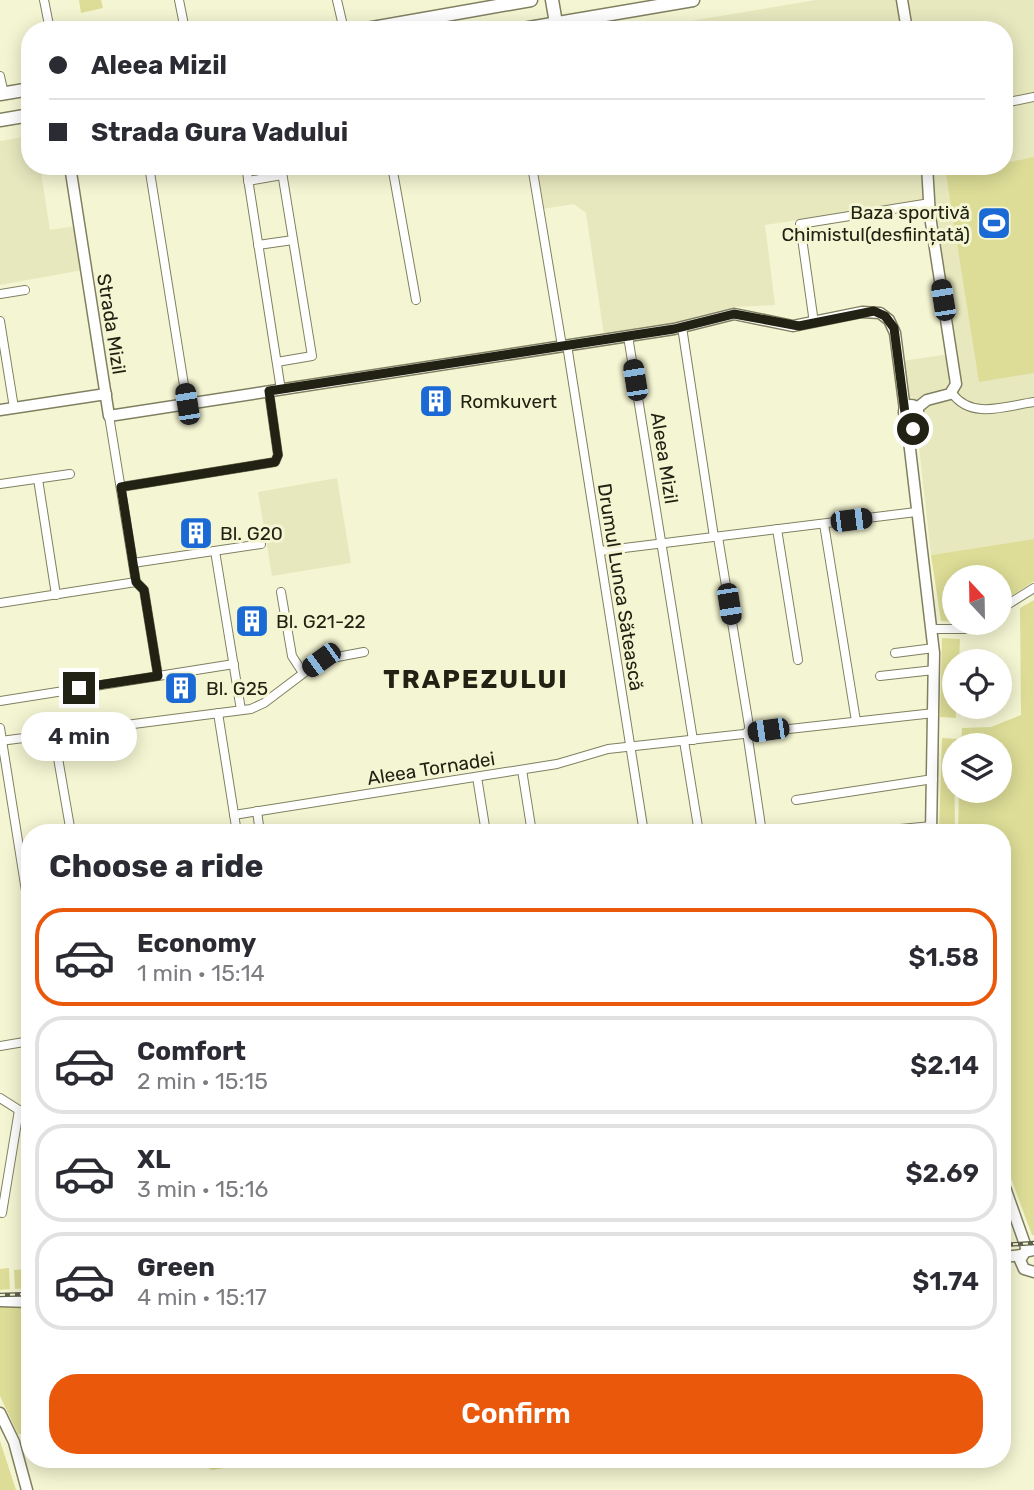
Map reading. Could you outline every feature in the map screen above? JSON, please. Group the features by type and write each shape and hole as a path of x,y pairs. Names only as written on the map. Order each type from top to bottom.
{"main road":[{"path":"412,21 531,0"},
{"path":"552,0 556,21"},
{"path":"568,21 693,0"},
{"path":"2,94 21,91"},
{"path":"0,120 21,116"}],"street":[{"path":"44,0 48,21"},
{"path":"179,0 183,21"},
{"path":"337,0 342,21"},
{"path":"902,0 906,21"},
{"path":"0,76 2,94"},
{"path":"1013,101 1034,97"},
{"name":"Strada Mizil","path":"72,175 136,582 144,590 158,676"},
{"path":"150,175 187,404"},
{"path":"121,487 275,462 278,455 275,391 277,362 247,175"},
{"path":"248,181 268,175"},
{"path":"277,362 312,356 283,175"},
{"path":"394,175 416,300"},
{"name":"Drumul Lunca Sătească","path":"535,175 600,551 643,824"},
{"path":"928,175 930,222 956,381 952,393"},
{"path":"814,323 800,224 930,203"},
{"path":"258,245 293,240"},
{"path":"0,294 25,290"},
{"path":"109,415 628,336 739,314 787,326 862,312 874,311 885,316 892,324 896,338 911,412 910,454 934,649 932,824"},
{"path":"0,321 14,408"},
{"path":"682,327 749,732 761,824"},
{"name":"Aleea Mizil","path":"628,336 661,544 698,824"},
{"path":"952,393 963,405 977,410 1034,402"},
{"path":"911,412 927,401 952,393"},
{"path":"0,410 106,394"},
{"path":"0,484 70,474"},
{"path":"38,479 56,595"},
{"path":"600,551 916,512"},
{"path":"824,524 856,721"},
{"path":"777,529 798,660"},
{"path":"133,563 261,544"},
{"path":"215,551 241,710"},
{"path":"0,603 136,582"},
{"path":"1012,602 1034,588"},
{"path":"281,592 292,656 303,673"},
{"path":"931,629 942,629"},
{"path":"895,653 934,649"},
{"path":"1,741 241,710 264,704 325,658 364,652"},
{"path":"0,701 234,664"},
{"path":"880,676 934,670"},
{"path":"219,713 236,824"},
{"name":"Aleea Tornadei","path":"234,814 522,770 631,746 934,713"},
{"path":"0,728 21,861"},
{"path":"54,734 69,824"},
{"path":"522,770 531,824"},
{"path":"477,777 485,824"},
{"path":"796,800 933,779"},
{"path":"257,811 259,824"},
{"path":"0,1046 21,1042"},
{"path":"0,1098 19,1110 2,1213"},
{"path":"1011,1207 1033,1273"},
{"path":"0,1301 21,1302"},
{"path":"0,1413 14,1442 21,1468"},
{"path":"21,1468 27,1490"}],"shaded area":[{"path":"816,0 1034,0 1034,539 931,555 916,419 920,411 913,397 906,398 902,361 957,353 935,218 936,199 765,225 775,305 733,307 697,316 688,321 604,335 586,213 574,204 535,210 529,175 1013,175 1013,21 691,21"},
{"path":"21,138 21,175 41,175 50,230 76,226 83,270 0,285 0,141"},
{"path":"337,478 351,563 272,576 258,492"}],"green space":[{"path":"79,0 101,0 103,8 81,13"},
{"name":"Baza sportivă Chimistul(desființată)","path":"1034,157 1034,373 979,382 946,175 1013,175 1013,161"},
{"path":"1034,539 1034,581 1012,596 1012,565 942,565 941,621 931,555"},
{"path":"1034,600 1034,1235 1011,1179 1011,824 958,824 959,803 1012,803 1012,733 962,733 962,728 991,727 1021,715 1020,608"},
{"path":"942,638 960,639 960,649 942,649 940,717"},
{"path":"942,738 942,803 955,803 955,824 939,824"},
{"path":"9,1268 10,1289 0,1290 0,1269"},
{"path":"14,1270 21,1270 21,1289 15,1289"},
{"path":"0,1305 21,1307 21,1434 18,1434 0,1396"},
{"path":"0,1441 16,1490 0,1490"}],"railway":[{"path":"1011,1244 1034,1243"},
{"path":"0,1295 21,1294"}],"place":[{"name":"Baza sportivă Chimistul(desființată)","path":"994,223"},
{"name":"Romkuvert","path":"436,401"},
{"name":"Bl. G20","path":"196,533"},
{"name":"Bl. G21-22","path":"252,621"},
{"name":"Bl. G25","path":"181,688"}],"district":[{"name":"TRAPEZULUI","path":"476,679"}],"route":[{"path":"79,688 158,676 144,587 136,582 121,487 275,462 278,455 269,391 674,329 734,314 787,326 799,326 874,311 885,316 894,328 905,415 909,418 915,417 913,429"}]}
